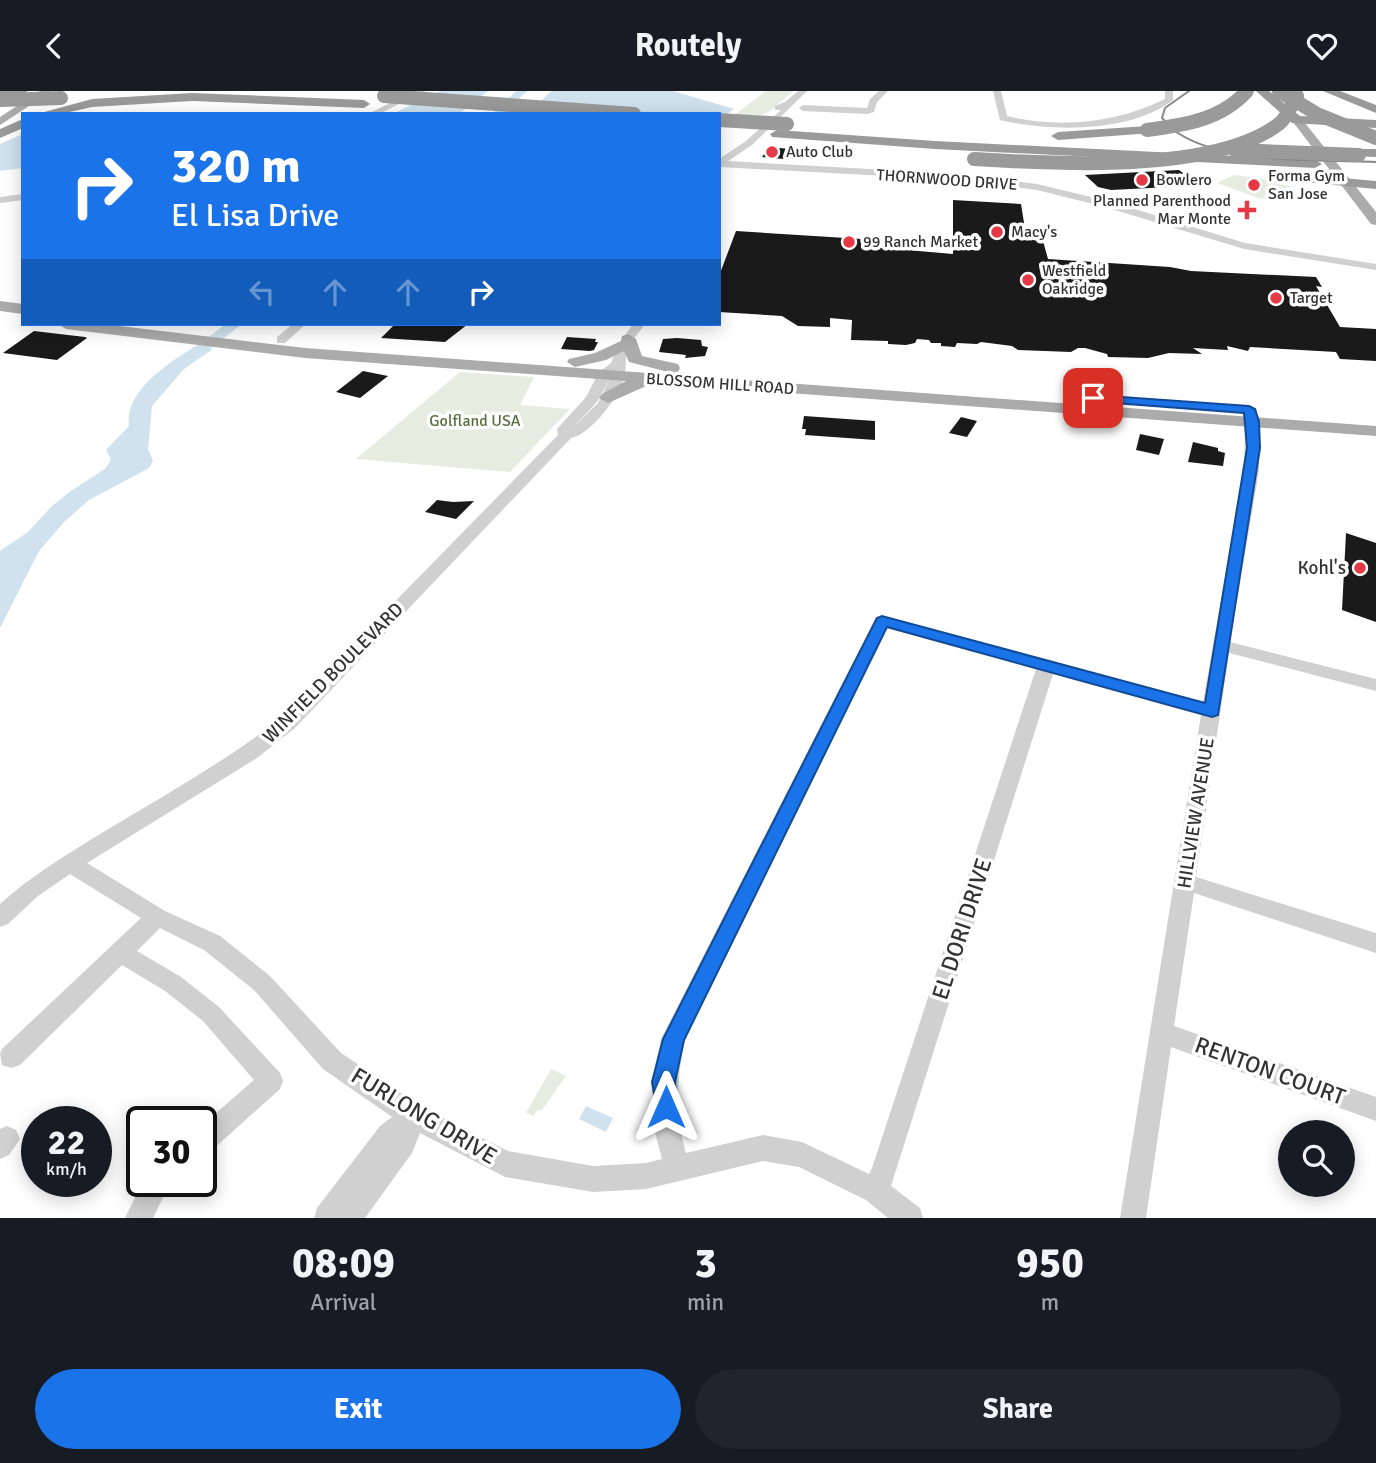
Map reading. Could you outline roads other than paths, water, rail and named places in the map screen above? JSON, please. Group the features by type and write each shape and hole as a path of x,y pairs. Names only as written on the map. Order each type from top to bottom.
{"highway":[{"path":"302,91 352,93"},
{"path":"338,91 607,112"},
{"path":"935,140 1066,136 1147,130 1211,115 1237,102 1247,91"},
{"path":"1262,91 1298,121 1376,126"},
{"path":"1279,91 1317,114 1376,138"},
{"path":"0,92 61,97 192,97 443,112"},
{"path":"1312,92 1313,121"},
{"path":"1333,93 1376,109"},
{"path":"0,101 29,94"},
{"path":"721,120 779,132 974,159 1105,163 1151,160 1208,151 1251,139 1277,126 1289,115 1296,94"},
{"path":"52,112 92,103 192,97"},
{"path":"0,134 21,124"},
{"path":"721,132 779,132 935,140 1315,164 1369,158"},
{"path":"935,140 1062,159 1212,167 1370,185"},
{"path":"935,140 1196,148 1369,158"}],"main road":[{"path":"0,122 47,91"},
{"path":"0,112 29,94"},
{"path":"1298,121 1376,221"},
{"path":"1313,121 1370,185 1376,200"},
{"path":"0,306 21,309"},
{"path":"0,316 21,318"},
{"name":"BLOSSOM HILL ROAD","path":"107,326 193,334"},
{"name":"BLOSSOM HILL ROAD","path":"155,326 249,343 352,356 613,372 659,379 1251,415 1376,419"},
{"path":"249,343 281,340"},
{"name":"BLOSSOM HILL ROAD","path":"281,340 575,362 613,372 675,369 1251,415 1376,431"},
{"path":"575,362 600,358 626,342 635,359 675,369"},
{"path":"352,356 375,349"},
{"path":"608,398 628,386 659,379"}],"street":[{"path":"368,109 421,91"},
{"path":"721,163 741,146 749,143 803,91"},
{"path":"803,108 867,111 871,110 876,97 884,91"},
{"path":"997,91 1003,118 1051,124 1096,123 1130,117 1165,102 1170,94"},
{"name":"THORNWOOD DRIVE","path":"721,164 1014,184 1084,197 1168,225 1255,248 1376,269"},
{"path":"0,200 21,197"},
{"path":"281,340 298,326"},
{"name":"WINFIELD BOULEVARD","path":"0,918 30,890 239,760 288,723 565,436 577,433 608,398 613,372 626,342 638,326"},
{"name":"WINFIELD BOULEVARD","path":"565,436 564,429 613,372"},
{"name":"HILLVIEW AVENUE","path":"1133,1218 1231,581 1246,505 1254,448 1251,415"},
{"path":"677,1168 668,1132 664,1082 673,1039 882,621 1212,711"},
{"path":"1222,646 1376,685"},
{"name":"EL DORI DRIVE","path":"874,1191 884,1171 1046,667"},
{"name":"FURLONG DRIVE","path":"70,863 157,917 212,943 262,983 332,1061 413,1115 505,1164 593,1179 646,1176 763,1148 802,1155 874,1191 910,1218"},
{"path":"1185,882 1376,943"},
{"path":"11,1057 157,917"},
{"path":"119,951 173,984 211,1014 271,1081 217,1129"},
{"name":"RENTON COURT","path":"1163,1033 1376,1109"},
{"path":"327,1218 388,1135 413,1115"},
{"path":"349,1218 404,1144 413,1115"},
{"path":"138,1218 150,1197"}],"water":[{"path":"440,91 488,91 462,112 396,112"},
{"path":"551,91 673,91 734,109 721,119 721,112 530,112"},
{"path":"21,135 21,168 0,171 0,144"},
{"path":"194,347 213,349 184,369 152,406 148,449 153,461 149,468 89,500 64,522 39,551 0,628 0,551 28,532 68,493 106,468 111,459 106,450 129,426 129,413 141,390 161,370"},
{"path":"586,1106 613,1118 606,1132 579,1119"}],"waterway":[{"path":"499,112 522,91"},
{"path":"180,365 232,326"}],"tram line":[{"path":"1189,91 1165,108 1162,118 1176,132 1197,143 1246,155 1274,158 1376,162"}],"place":[{"name":"Auto Club","path":"772,152"},
{"name":"Bowlero","path":"1142,180"},
{"name":"Forma Gym San Jose","path":"1254,185"},
{"name":"Planned Parenthood Mar Monte","path":"1247,210"},
{"name":"Macy's","path":"997,232"},
{"name":"99 Ranch Market","path":"849,242"},
{"name":"Westfield Oakridge","path":"1028,280"},
{"name":"Target","path":"1276,298"},
{"name":"Kohl's","path":"1360,568"}],"park label":[{"name":"Golfland USA","path":"475,421"}]}
